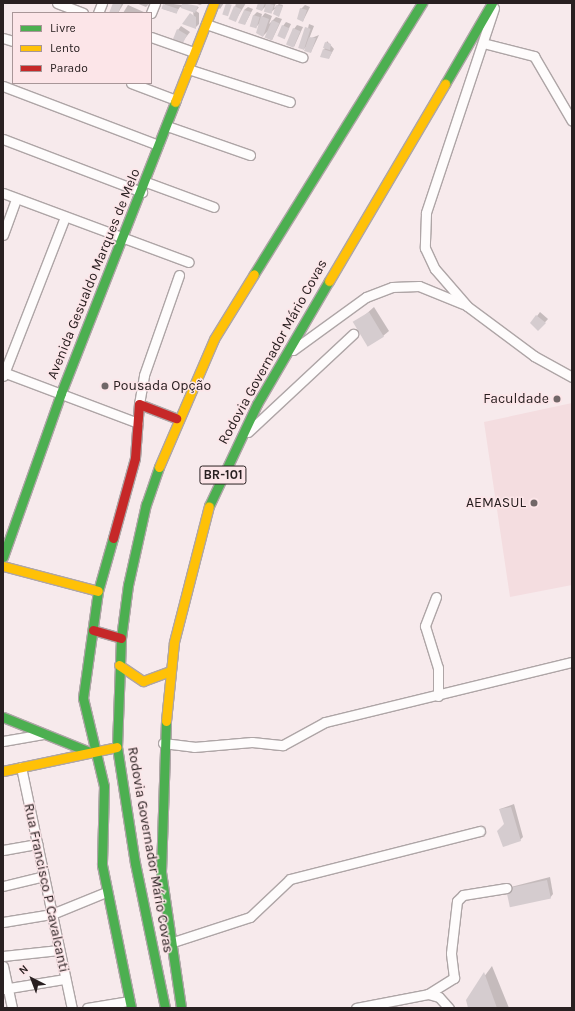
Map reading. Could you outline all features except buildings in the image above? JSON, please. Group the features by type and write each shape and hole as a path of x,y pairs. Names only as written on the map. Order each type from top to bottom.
{"main road":[{"name":"Avenida Gesualdo Marques de Melo","path":"3,557 62,393 124,239 146,182 158,145 167,126 214,3"},
{"name":"Rodovia Governador Mário Covas","path":"165,1008 134,856 117,747 121,638 128,585 146,504 176,418 214,339 422,3"},
{"name":"Rodovia Governador Mário Covas","path":"181,1008 170,943 161,872 163,743 170,671 196,548 212,501 240,440 282,358 493,3"},
{"path":"130,1004 106,892 101,845 104,786 93,751 83,698 98,591 135,458 139,404 176,418"},
{"path":"3,566 98,591"},
{"path":"93,630 121,638"},
{"path":"119,665 144,681 170,671"},
{"path":"3,717 44,734 93,751"},
{"path":"3,771 117,747"}],"street":[{"path":"57,3 80,12"},
{"path":"493,3 483,43 432,190 423,231 425,248 435,269 467,306 534,356 572,377"},
{"path":"206,24 302,57"},
{"path":"152,37 194,52"},
{"path":"483,43 534,56 572,121"},
{"path":"188,70 290,102"},
{"path":"134,84 176,100"},
{"path":"3,86 158,145"},
{"path":"167,126 250,155"},
{"path":"3,139 142,192"},
{"path":"146,182 214,207"},
{"path":"3,193 64,217 189,262"},
{"path":"3,235 16,199"},
{"path":"64,217 4,373 62,393 138,423"},
{"path":"139,404 144,375 179,274"},
{"path":"282,358 366,297 392,287 418,286 467,306"},
{"path":"240,440 353,334"},
{"path":"436,597 425,626 438,668 438,696"},
{"path":"163,743 200,747 252,742 283,745 325,722 438,696 572,662"},
{"path":"3,741 44,734"},
{"name":"Rua Francisco P Cavalcanti","path":"21,767 72,1008"},
{"path":"170,943 250,916 290,879 480,831"},
{"path":"3,850 37,844"},
{"path":"3,886 44,876"},
{"path":"356,1008 428,994 454,978 452,953 457,901 463,895 506,888"},
{"path":"3,922 52,914 106,892"},
{"path":"3,956 60,950"},
{"path":"3,966 5,989 12,1008"},
{"path":"5,989 65,980"},
{"path":"428,994 439,997 449,1008"},
{"path":"87,1008 130,1004"}],"shaded area":[{"name":"AEMASUL","path":"572,403 572,585 510,597 484,422"}],"traffic: fast":[{"path":"254,274 422,3"},
{"path":"445,84 492,3"},
{"path":"3,557 61,393 175,102"},
{"path":"209,506 257,404 329,281"},
{"path":"159,467 146,504 128,585 121,638 117,747 135,863 165,1008"},
{"path":"113,538 98,591 83,698 104,786 102,865 131,1008"},
{"path":"3,717 90,752"},
{"path":"166,721 161,872 181,1008"}],"traffic: slow":[{"path":"175,102 214,3"},
{"path":"329,281 445,84"},
{"path":"159,467 214,339 254,274"},
{"path":"166,721 174,642 209,506"},
{"path":"3,566 98,591"},
{"path":"119,665 143,681 170,671"},
{"path":"3,771 117,747"}],"traffic: jam":[{"path":"113,538 135,458 139,404 176,418"},
{"path":"93,630 121,638"}],"place":[{"name":"Pousada Opção","path":"105,386"},
{"name":"Faculdade","path":"557,399"},
{"name":"AEMASUL","path":"534,503"}]}
